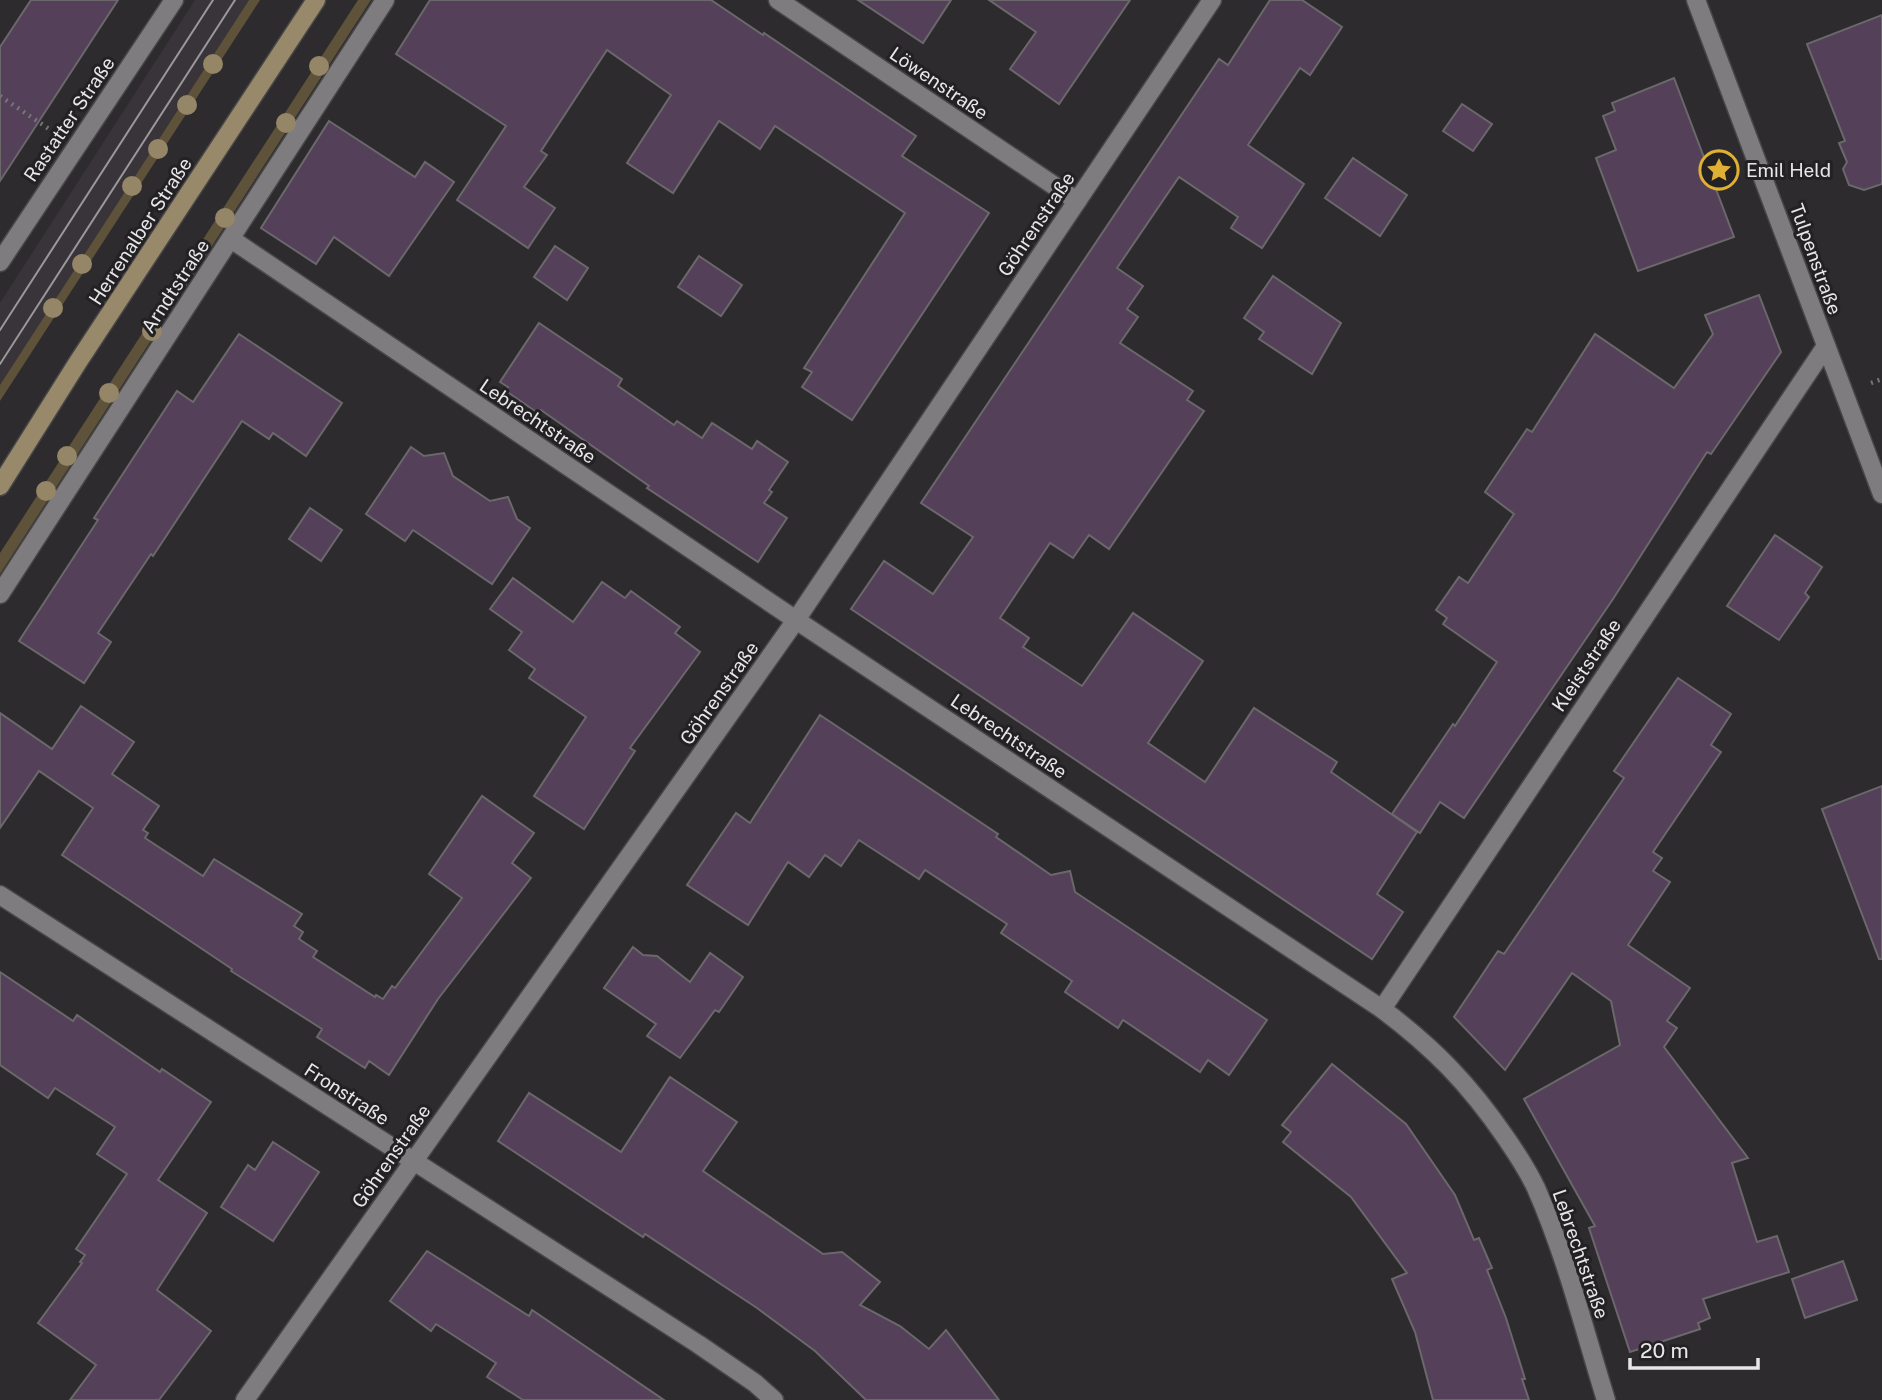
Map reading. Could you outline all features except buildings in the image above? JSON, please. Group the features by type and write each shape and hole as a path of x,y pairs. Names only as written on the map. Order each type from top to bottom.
{"main road":[{"name":"Herrenalber Straße","path":"0,486 78,362 316,0"}],"street":[{"name":"Rastatter Straße","path":"0,262 174,0"},
{"name":"Arndtstraße","path":"0,594 386,0"},
{"name":"Löwenstraße","path":"778,0 1077,201"},
{"name":"Göhrenstraße","path":"245,1400 796,620 1212,0"},
{"name":"Tulpenstraße","path":"1696,0 1882,494"},
{"name":"Lebrechtstraße","path":"231,239 796,620 1382,1009 1446,1062 1482,1102 1535,1186 1558,1244 1606,1400"},
{"name":"Kleiststraße","path":"1382,1009 1826,345"},
{"name":"Fronstraße","path":"0,895 698,1344 755,1383 774,1400"}],"path":[{"path":"0,96 76,147"}],"shaded area":[{"path":"195,0 249,0 0,385 0,303"},
{"path":"249,0 260,0 0,401 0,385"},
{"path":"358,0 371,0 0,574 0,553"}],"tram line":[{"path":"0,330 213,0"},
{"path":"0,364 235,0"}],"place":[{"name":"Emil Held","path":"1719,170"}]}
